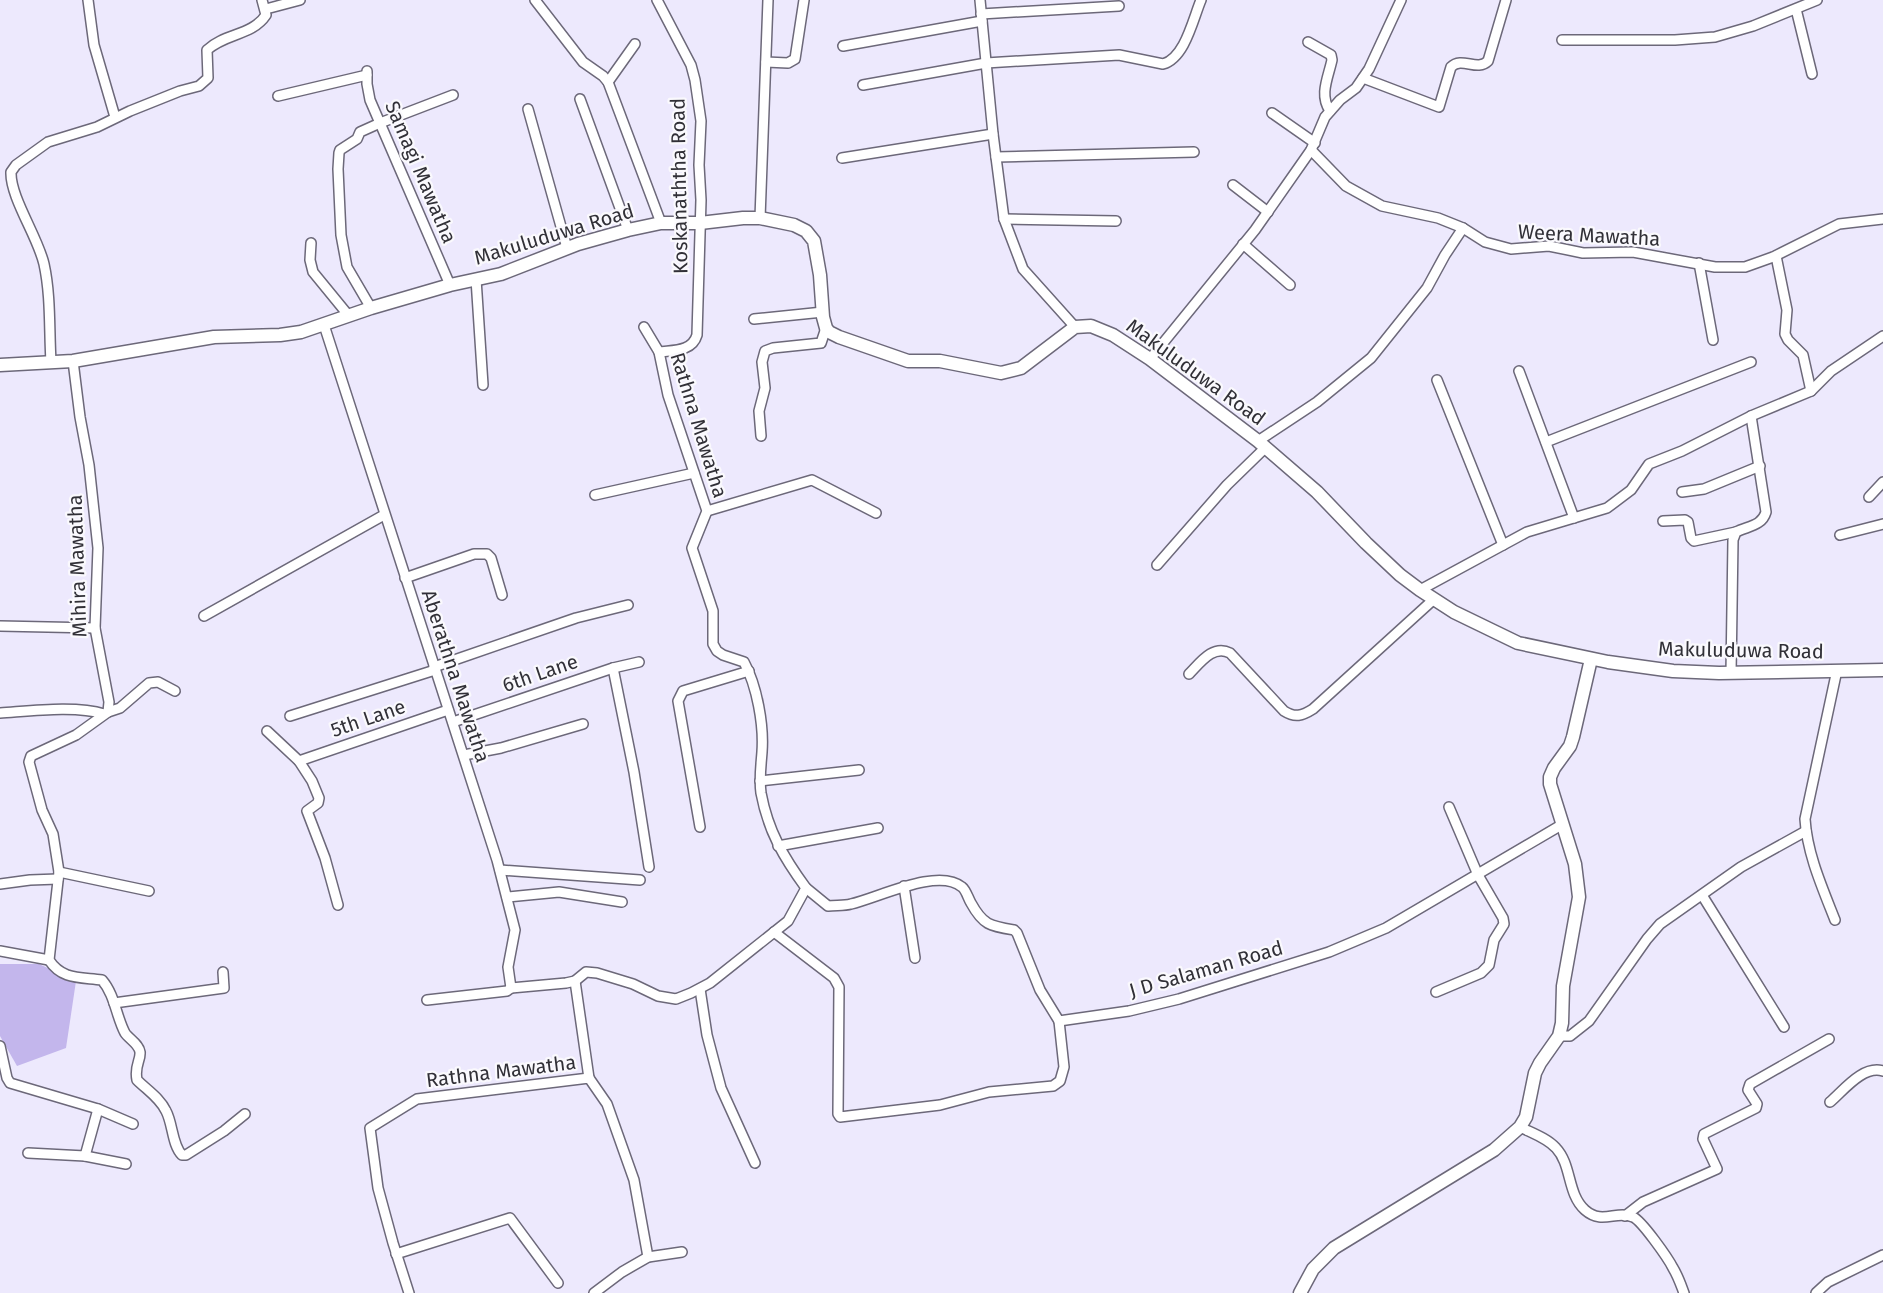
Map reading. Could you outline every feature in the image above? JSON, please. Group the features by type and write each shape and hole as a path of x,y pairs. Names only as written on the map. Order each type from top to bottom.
{"street":[{"path":"88,0 94,45 115,117"},
{"path":"51,362 44,263 12,187 11,172 16,165 48,142 97,127 115,117 180,91 199,86 208,78 207,50 214,44 260,24 266,15 264,4 300,0"},
{"path":"535,0 583,62 608,82 661,223"},
{"name":"Koskanaththa Road","path":"657,0 691,65 700,121 697,335 695,342 681,350 658,352"},
{"path":"760,218 768,0"},
{"path":"766,62 788,63 795,59 804,0"},
{"path":"761,436 759,411 765,388 762,362 765,351 773,348 821,343 826,328 833,335 896,358 916,362 940,361 1001,373 1021,368 1075,327 1023,268 1004,219 980,0"},
{"path":"863,85 986,63 1119,55 1163,64 1169,62 1187,40 1200,0"},
{"path":"1150,359 1268,212 1313,146 1325,117 1340,100 1356,88 1363,78 1401,0"},
{"path":"1363,78 1439,107 1454,64 1480,66 1488,61 1506,0"},
{"path":"1562,40 1675,40 1715,37 1753,26 1817,0"},
{"path":"843,46 982,18 1119,6"},
{"path":"1796,9 1812,74"},
{"path":"1308,42 1332,55 1324,95 1325,103 1330,111"},
{"path":"608,82 634,44"},
{"name":"Samagi Mawatha","path":"278,96 367,73 370,100 450,285"},
{"path":"371,308 347,267 341,235 338,157 340,150 354,142 360,132 453,95"},
{"path":"580,99 628,230"},
{"path":"528,110 567,248"},
{"name":"Weera Mawatha","path":"1272,113 1313,146 1346,186 1382,206 1438,218 1463,228 1485,242 1510,249 1549,246 1583,253 1633,252 1715,267 1745,267 1776,256 1839,224 1883,219"},
{"path":"842,158 993,134"},
{"path":"996,157 1194,152"},
{"path":"1233,185 1268,212"},
{"name":"Makuluduwa Road","path":"0,364 74,361 214,337 301,332 371,308 450,285 501,274 567,248 628,230 661,223 700,223 743,218 760,218 794,225 806,231 814,241 826,328"},
{"path":"1004,219 1116,221"},
{"path":"1157,565 1262,445 1371,358 1427,288 1463,228"},
{"path":"311,243 310,260 313,272 349,316"},
{"path":"1244,244 1290,285"},
{"path":"1776,256 1787,310 1785,334 1803,355 1811,390"},
{"path":"1699,263 1713,340"},
{"path":"476,279 483,385"},
{"path":"754,319 823,312"},
{"name":"Aberathna Mawatha","path":"324,325 500,870 514,930 508,967 511,988"},
{"name":"Makuluduwa Road","path":"1075,327 1084,326 1102,330 1150,359 1262,445 1317,492 1366,543 1420,590 1433,600 1487,630 1518,643 1592,659 1673,671 1731,673 1883,670"},
{"name":"Rathna Mawatha","path":"644,327 658,352 668,394 707,511 692,548 713,611 713,644 723,656 744,662 749,671"},
{"path":"1420,590 1527,532 1607,508 1631,490 1649,465 1811,390 1831,371 1883,336"},
{"name":"Mihira Mawatha","path":"74,361 98,548 95,628 109,702 106,713"},
{"path":"1546,442 1751,362"},
{"path":"1519,371 1574,518"},
{"path":"1437,380 1503,545"},
{"path":"1664,521 1685,520 1688,522 1691,538 1694,541 1736,532 1760,523 1765,517 1766,503 1752,416"},
{"path":"1682,492 1704,489 1760,466"},
{"path":"595,495 694,473"},
{"path":"707,511 812,480 876,513"},
{"path":"1869,497 1883,482"},
{"path":"204,616 384,515"},
{"path":"1840,535 1883,524"},
{"path":"1731,673 1733,540 1736,532"},
{"path":"405,578 474,555 487,554 491,558 502,595"},
{"path":"1189,674 1208,655 1215,651 1226,651 1284,711 1290,715 1301,716 1313,709 1433,600"},
{"path":"290,716 434,669 576,618 628,605"},
{"path":"0,626 95,628"},
{"path":"1300,1293 1313,1269 1334,1248 1494,1150 1520,1127 1529,1108 1535,1073 1559,1036 1562,1023 1563,986 1579,897 1575,864 1553,796 1550,777 1574,737 1592,659"},
{"name":"6th Lane","path":"453,722 613,668 639,662"},
{"path":"613,668 634,772 649,867"},
{"path":"1834,920 1818,876 1805,819 1837,670"},
{"path":"699,827 678,701 682,692 749,671 762,724 761,794 778,846 806,888 828,906 850,904 904,886 932,880 949,881 963,887 978,917 987,924 1014,930 1020,939 1040,990 1059,1021 1064,1067 1060,1082 1053,1086 989,1092 940,1105 840,1117 838,1114 839,987 834,978 774,932"},
{"path":"175,691 158,682 149,683 120,708 106,713 76,735 31,756 29,762 42,810 53,834 59,875 49,960 60,972 78,978 102,980 109,988 126,1036 140,1049 135,1068 137,1080 165,1108 178,1151 182,1155 216,1137 244,1114"},
{"path":"0,713 78,710 106,713"},
{"name":"5th Lane","path":"299,761 448,710"},
{"path":"464,755 501,748 583,724"},
{"path":"267,731 299,761 312,781 319,798 318,803 307,812 325,858 338,905"},
{"path":"760,781 859,770"},
{"path":"1436,992 1481,973 1489,965 1494,940 1504,924 1503,918 1478,875 1449,807"},
{"name":"J D Salaman Road","path":"1059,1021 1129,1011 1179,999 1329,952 1386,928 1563,824"},
{"path":"778,846 878,828"},
{"path":"1559,1036 1570,1036 1589,1021 1653,931 1670,916 1741,867 1806,831"},
{"path":"500,870 639,880"},
{"path":"0,884 59,875 149,891"},
{"path":"904,886 915,958"},
{"path":"427,1000 570,982 586,972 633,984 658,996 676,999 710,983 788,921 806,888"},
{"path":"507,897 559,892 622,902"},
{"path":"1702,895 1784,1027"},
{"path":"0,951 49,960"},
{"path":"114,1003 224,988 223,972"},
{"path":"570,982 589,1078"},
{"path":"700,989 707,1035 721,1088 755,1163"},
{"path":"1624,1216 1643,1202 1717,1169 1703,1139 1704,1134 1756,1108 1757,1104 1748,1090 1750,1084 1829,1039"},
{"path":"0,1046 1,1058 10,1083 98,1109 133,1124"},
{"path":"1830,1102 1863,1073 1871,1070 1883,1071"},
{"name":"Rathna Mawatha","path":"409,1293 378,1188 370,1128 417,1099 589,1078 607,1104 634,1180 648,1257"},
{"path":"85,1156 98,1109"},
{"path":"1520,1127 1554,1146 1561,1153 1572,1182 1575,1198 1582,1208 1593,1216 1604,1218 1624,1216 1634,1218 1641,1224 1673,1267 1684,1293"},
{"path":"28,1153 85,1156 126,1164"},
{"path":"396,1254 510,1218 558,1283"},
{"path":"594,1293 622,1272 648,1257 682,1252"},
{"path":"1816,1293 1828,1282 1883,1256"}],"shaded area":[{"path":"0,964 39,964 76,981 66,1048 17,1066 0,1036"}]}
